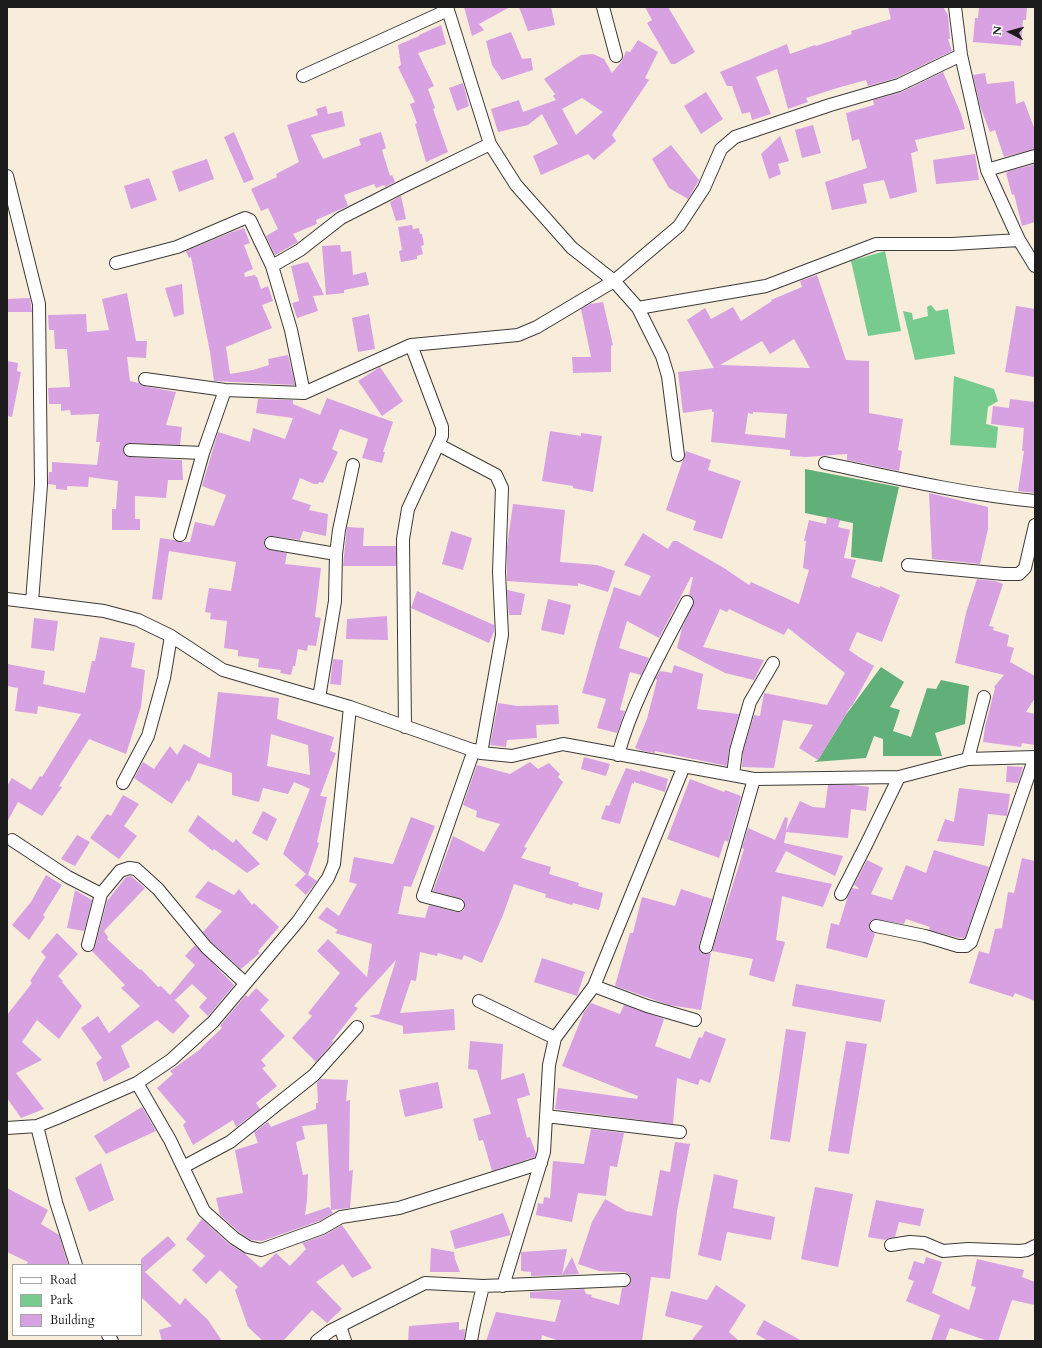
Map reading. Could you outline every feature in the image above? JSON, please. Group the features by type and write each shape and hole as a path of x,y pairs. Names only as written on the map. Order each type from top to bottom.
{"street":[{"path":"603,7 616,56"},
{"path":"955,7 961,55 987,170 1018,240 1035,266"},
{"path":"304,76 447,9 490,144 516,185 572,248 614,280 638,308 662,356 668,376 678,455"},
{"path":"145,379 225,390 304,393 410,345 518,335 538,327 614,280 679,226 704,188 721,149 735,137 830,105 899,85 961,55"},
{"path":"272,266 300,250 342,218 490,144"},
{"path":"987,170 1035,156"},
{"path":"7,176 39,304 41,485 32,602"},
{"path":"116,263 177,247 245,218 250,220 272,266 291,330 304,393"},
{"path":"638,308 766,286 876,244 952,244 1018,240"},
{"path":"405,727 403,539 408,509 442,436 442,427 410,345"},
{"path":"180,535 203,453 225,390"},
{"path":"439,445 496,475 502,488 499,572 502,635 477,751 423,896 458,905"},
{"path":"130,450 203,453"},
{"path":"825,463 926,485 988,496 1035,502"},
{"path":"319,698 335,601 336,554 353,465"},
{"path":"908,565 1004,574 1019,574 1025,568 1035,525"},
{"path":"271,543 336,554"},
{"path":"7,599 104,611 138,620 171,636 223,670 350,707 477,751 512,756 563,744 754,779 899,776 968,759 1035,757 971,942 966,946 958,946 925,936 876,926"},
{"path":"618,755 635,704 687,602"},
{"path":"123,784 148,736 164,678 171,636"},
{"path":"733,775 736,751 750,702 773,662"},
{"path":"968,759 984,697"},
{"path":"7,1128 37,1126 57,1118 137,1083 171,1060 213,1022 299,920 328,878 334,864 350,707"},
{"path":"503,1286 544,1152 548,1065 555,1038 594,986 684,766"},
{"path":"841,894 899,776"},
{"path":"706,947 754,779"},
{"path":"12,840 68,877 100,894"},
{"path":"88,945 100,894 120,871 128,868 136,869 158,889 206,947 245,983"},
{"path":"594,986 647,1006 695,1020"},
{"path":"479,1001 555,1038"},
{"path":"183,1167 230,1142 314,1075 357,1027"},
{"path":"137,1083 170,1140 204,1210 234,1238 248,1247 260,1250 322,1228 341,1217 400,1208 541,1163"},
{"path":"546,1116 680,1132"},
{"path":"37,1126 56,1202 76,1264"},
{"path":"891,1246 910,1242 924,1243 943,1251 968,1249 1020,1251 1027,1250 1035,1246"},
{"path":"317,1341 330,1331 425,1284 503,1286 624,1280"},
{"path":"471,1341 483,1286"},
{"path":"340,1326 345,1341"}],"green space":[{"path":"885,251 901,331 868,336 851,261"},
{"path":"931,305 936,311 948,309 955,354 915,360 903,311 912,313 913,320 928,316 927,307"},
{"path":"954,376 994,389 998,401 988,407 986,424 998,427 996,448 950,445"},
{"path":"805,469 899,487 882,562 851,557 853,523 805,513"},
{"path":"881,667 904,682 890,707 900,710 893,731 911,737 927,688 936,689 941,680 969,686 965,724 935,733 942,756 883,756 883,739 874,736 866,758 814,762 818,760 845,716"}],"building":[{"path":"464,7 510,7 479,24 484,30 472,36"},
{"path":"519,7 551,7 555,25 528,31"},
{"path":"645,7 668,7 695,52 675,64 671,64 647,23 652,20"},
{"path":"888,7 943,7 948,15 950,39 948,39 952,51 896,78 868,86 866,80 837,88 806,98 808,102 788,109 777,69 756,77 771,114 752,120 750,112 742,114 732,86 727,86 720,72 787,44 790,54 852,34 851,31 891,19"},
{"path":"979,7 1027,7 1026,20 1023,20 1021,46 973,42 975,18 978,18"},
{"path":"441,25 446,44 418,53 434,86 428,89 435,108 433,109 448,152 426,162 415,124 417,123 410,104 415,102 398,67 401,65 398,45"},
{"path":"511,32 522,59 531,58 533,70 502,80 492,65 486,41"},
{"path":"638,40 658,52 645,78 649,80 612,135 616,141 594,160 588,154 541,175 533,156 558,144 542,114 528,125 498,132 491,109 519,100 523,112 556,100 553,96 555,94 544,79 581,55 593,54 604,59 612,73 622,61 626,51 630,52","holes":["582,98 603,112 576,135 562,109"]},
{"path":"943,72 961,114 965,129 915,140 918,151 911,153 917,192 890,199 884,180 863,184 867,203 832,210 825,182 867,168 859,139 852,141 846,113 874,105 873,100 902,92"},
{"path":"985,73 987,84 1014,81 1016,104 1024,101 1035,130 1035,149 1004,157 995,130 990,132 980,106 973,75"},
{"path":"463,83 469,106 457,111 449,88"},
{"path":"706,92 723,119 701,134 684,106"},
{"path":"326,106 328,114 342,111 345,126 311,135 323,159 361,145 359,139 381,132 386,148 382,150 390,176 392,175 395,182 385,187 384,185 376,188 374,184 344,195 348,206 316,220 317,224 293,234 298,242 275,255 266,236 278,229 268,208 261,211 251,189 277,177 276,174 299,162 287,125 318,115 316,109"},
{"path":"813,125 821,153 802,158 795,130"},
{"path":"234,132 254,179 244,183 224,137"},
{"path":"780,136 789,161 778,164 781,174 769,179 761,154"},
{"path":"671,145 699,180 688,199 669,188 652,159"},
{"path":"975,154 979,180 936,184 933,160"},
{"path":"207,159 214,179 179,192 172,171"},
{"path":"1035,164 1035,222 1022,226 1014,194 1012,195 1006,173"},
{"path":"149,178 157,200 131,209 124,186"},
{"path":"401,196 406,219 396,221 390,202"},
{"path":"412,225 413,229 419,228 420,234 422,234 424,245 421,246 423,254 417,256 417,259 401,262 399,251 402,250 398,227"},
{"path":"244,228 250,243 244,245 253,269 244,273 245,277 255,275 261,289 268,286 273,301 262,305 272,328 226,347 230,374 253,370 269,365 268,359 288,355 295,385 214,381 210,352 191,257 189,258 186,251"},
{"path":"340,245 341,252 351,251 353,275 366,272 369,285 344,290 344,293 326,295 322,246"},
{"path":"308,262 324,295 313,296 318,311 297,318 292,303 299,301 291,266"},
{"path":"817,275 846,360 869,361 869,413 903,419 898,450 902,451 899,471 847,460 847,454 806,457 790,456 790,450 711,442 714,412 712,412 712,409 683,413 678,372 714,368 687,320 705,308 711,319 733,307 741,321 772,301 771,300 802,287 800,281","holes":["794,339 810,368 720,365 762,341 770,354","753,412 787,414 785,438 745,434 748,413 753,414"]},
{"path":"182,284 184,314 174,317 165,288"},
{"path":"127,293 136,341 147,341 146,358 127,357 130,381 144,386 176,392 166,425 182,427 180,445 130,443 124,446 123,453 130,457 182,460 183,480 168,480 166,498 135,496 135,519 140,519 140,530 112,530 112,509 116,509 118,481 89,477 88,487 67,486 67,490 56,489 56,485 48,484 49,472 52,472 52,462 97,465 100,442 96,442 99,414 71,415 70,410 61,411 61,404 49,404 48,388 70,387 67,349 55,349 54,330 49,330 48,315 86,314 87,332 109,330 102,299"},
{"path":"30,298 32,312 7,312 7,299"},
{"path":"603,302 613,345 611,346 611,372 573,373 572,357 591,357 581,309 590,304"},
{"path":"1016,306 1035,309 1035,377 1005,372"},
{"path":"369,314 375,349 358,352 352,318"},
{"path":"7,361 18,363 17,371 21,372 12,417 7,416"},
{"path":"380,367 403,401 382,416 358,381"},
{"path":"327,398 393,422 383,452 385,452 382,463 362,458 368,439 340,429 332,449 338,452 323,483 319,482 318,484 314,484 300,478 292,499 311,505 309,510 328,514 326,536 303,531 300,540 268,536 264,541 264,546 267,549 287,553 285,564 321,568 315,617 321,618 316,646 308,645 307,651 298,649 295,666 293,666 291,675 280,673 281,670 258,667 259,659 238,656 238,650 224,648 227,621 210,619 211,613 205,612 209,588 231,591 236,562 169,551 162,600 152,599 160,538 178,542 190,542 195,522 214,526 226,495 202,486 218,432 250,442 253,428 285,439 293,418 256,413 258,399 293,400 293,404 320,415"},
{"path":"1010,399 1035,402 1035,493 1018,491 1024,451 1022,451 1024,428 991,424 993,406 1009,408"},
{"path":"550,431 581,436 581,433 602,436 593,492 573,488 573,486 542,481"},
{"path":"686,451 711,460 708,470 741,481 722,539 693,530 696,521 666,510"},
{"path":"929,493 988,507 988,529 980,564 932,559"},
{"path":"513,504 565,510 560,562 597,565 615,571 608,592 578,583 578,586 507,581 507,547"},
{"path":"827,517 840,520 838,527 850,530 844,558 856,560 851,577 880,588 880,586 900,595 882,642 857,632 849,650 874,666 852,706 818,760 799,748 813,725 783,720 774,768 742,767 743,752 754,715 760,716 764,693 827,705 845,673 788,628 784,635 729,609 727,612 720,609 703,647 764,660 754,680 725,673 677,648 682,628 694,602 693,598 689,595 693,577 691,577 659,638 627,621 619,648 649,658 641,675 630,672 620,710 625,711 617,733 597,728 606,699 582,693 614,587 640,596 651,576 624,565 643,533 668,549 673,541 677,541 724,568 749,585 751,582 799,604 809,570 803,568 806,541 804,541 809,520 826,524"},
{"path":"347,527 364,528 363,546 396,546 396,566 343,566"},
{"path":"451,531 472,538 463,570 442,564"},
{"path":"977,579 995,581 1003,584 989,626 994,627 993,630 1009,635 1007,646 1014,648 1010,662 1035,676 1035,698 1026,712 1035,714 1035,745 1022,743 1021,747 983,742 994,687 1004,675 955,663 966,613"},
{"path":"507,590 525,594 521,615 509,615"},
{"path":"417,591 494,625 494,632 489,643 411,608"},
{"path":"548,599 571,605 564,635 541,630"},
{"path":"387,616 388,640 346,639 347,619"},
{"path":"34,618 58,621 54,651 31,648"},
{"path":"100,637 135,643 131,667 145,670 141,707 126,754 89,739 59,786 62,787 42,816 18,802 7,822 7,786 12,778 31,790 40,776 42,777 81,714 38,706 37,714 15,711 18,688 7,686 7,664 45,671 43,684 85,693 92,661 95,661"},
{"path":"333,659 343,660 341,685 330,684"},
{"path":"674,665 703,674 697,709 739,714 729,749 727,766 655,751 655,753 643,751 635,748 647,719 657,680 655,679 660,671 672,673"},
{"path":"218,692 279,698 277,719 334,737 330,751 336,753 320,796 327,797 317,842 319,843 308,875 317,881 306,895 295,885 306,874 283,854 310,789 294,782 288,794 263,788 259,802 232,795 232,773 198,763 189,782 187,780 172,804 134,778 143,762 154,769 170,746 177,755 184,744 210,758","holes":["271,734 308,745 310,775 267,766"]},
{"path":"498,703 518,706 558,705 559,724 536,725 537,738 507,740 506,747 490,745"},
{"path":"584,757 610,764 606,776 581,769"},
{"path":"530,762 538,769 549,763 560,774 558,777 563,782 524,847 527,848 521,858 551,867 549,874 579,883 578,886 603,893 599,910 573,903 572,905 545,897 546,894 514,884 503,915 482,963 464,955 462,960 438,953 437,956 420,952 416,981 411,980 400,1013 454,1009 455,1030 403,1034 403,1026 369,1016 379,1014 396,960 354,1006 358,1008 316,1062 292,1038 312,1016 308,1013 340,973 317,951 328,939 367,977 372,944 335,933 338,930 318,918 327,907 339,916 357,884 349,882 354,857 393,864 411,817 435,826 411,887 404,886 398,914 425,918 429,905 456,912 464,910 465,906 463,899 433,891 453,836 484,852 500,824 476,817 477,811 463,805 477,765 510,774"},
{"path":"1007,766 1023,767 1018,783 1006,782"},
{"path":"626,768 640,772 640,770 668,779 665,792 634,782 634,784 632,783 620,824 601,819 606,805 609,806"},
{"path":"690,779 724,792 725,790 741,796 728,842 725,840 719,858 667,839"},
{"path":"828,785 854,785 869,787 866,811 851,809 848,838 786,832 784,843 843,856 835,876 786,851 775,872 832,884 823,907 782,896 776,940 785,942 774,982 749,975 753,959 712,951 744,849 742,848 748,828 775,840 785,817 788,818 786,831 800,801 813,807 825,808"},
{"path":"959,788 1010,794 1007,816 988,814 984,846 937,841 945,819 954,822"},
{"path":"123,795 139,804 124,826 137,836 119,859 90,838 107,814 111,816"},
{"path":"263,811 277,819 267,841 252,833"},
{"path":"198,815 233,843 236,839 260,864 247,873 214,849 213,851 188,831"},
{"path":"77,835 90,842 75,866 61,859"},
{"path":"934,850 989,867 965,938 959,938 929,930 930,927 906,919 904,924 874,919 869,925 871,931 875,934 867,958 826,948 831,923 839,925 852,888 859,888 854,885 867,860 883,868 871,894 892,900 906,865 926,873"},
{"path":"1022,858 1035,861 1035,1001 1015,993 1013,997 969,983 979,951 989,954 995,929 1002,928 1008,892 1014,893"},
{"path":"46,875 62,885 43,915 45,917 29,940 12,925 31,902"},
{"path":"131,876 145,888 104,931 108,937 107,939 140,970 141,969 158,987 161,986 170,995 195,965 185,956 195,945 234,985 208,1016 199,1007 207,998 192,984 175,1000 173,998 190,1016 173,1034 157,1020 121,1046 130,1067 104,1082 96,1063 102,1058 81,1028 98,1016 109,1033 140,1006 121,988 125,985 92,951 95,947 107,901 126,877"},
{"path":"208,881 234,895 239,889 252,905 254,903 279,927 258,951 260,953 241,969 211,942 203,932 222,911 195,897"},
{"path":"681,889 712,899 699,945 701,952 704,954 711,953 701,1010 669,1005 615,986 630,933 633,933 642,897 675,906"},
{"path":"75,890 92,900 84,931 67,928"},
{"path":"57,933 78,954 58,976 82,1006 59,1039 37,1020 22,1042 42,1060 16,1073 44,1109 21,1118 7,1098 7,1015 32,983 30,981 46,957 41,952"},
{"path":"542,958 585,972 577,996 534,982"},
{"path":"796,984 885,1000 881,1022 792,1006"},
{"path":"256,988 269,1000 260,1010 285,1036 261,1060 266,1066 262,1068 277,1086 256,1103 260,1109 236,1127 233,1120 193,1145 183,1125 186,1122 157,1088 173,1074 170,1071 198,1051 222,1028 220,1026 246,995 248,997"},
{"path":"591,1003 620,1014 624,1005 664,1019 655,1046 690,1059 699,1037 702,1038 705,1031 726,1039 710,1083 700,1079 698,1085 677,1078 673,1124 555,1109 558,1088 637,1099 638,1096 562,1066 584,1012"},
{"path":"786,1029 806,1032 790,1142 770,1139"},
{"path":"470,1041 503,1044 501,1080 524,1073 530,1095 517,1099 527,1138 530,1137 536,1154 535,1157 492,1171 483,1140 479,1141 473,1119 491,1114 477,1070 468,1069"},
{"path":"846,1041 867,1044 849,1154 828,1151"},
{"path":"320,1079 348,1080 346,1101 350,1100 349,1171 353,1170 350,1208 331,1210 333,1213 319,1221 262,1241 251,1240 239,1232 220,1215 216,1198 243,1193 235,1150 258,1143 254,1132 268,1122 271,1127 316,1109 316,1103 318,1103 317,1083","holes":["327,1124 331,1210 329,1207 305,1215 308,1174 303,1175 296,1142 305,1139 302,1126"]},
{"path":"438,1082 443,1108 405,1117 399,1090"},
{"path":"142,1107 156,1131 106,1154 94,1136"},
{"path":"591,1129 624,1133 617,1167 610,1166 606,1196 578,1193 572,1222 536,1215 538,1203 543,1204 544,1197 550,1198 553,1161 584,1164"},
{"path":"675,1142 690,1144 677,1211 670,1279 651,1277 642,1341 559,1341 542,1335 541,1341 486,1341 496,1312 555,1322 561,1300 530,1298 530,1292 584,1289 586,1294 592,1295 591,1297 619,1305 622,1288 631,1283 630,1276 625,1272 599,1271 578,1264 592,1222 605,1199 626,1211 652,1216 660,1170 670,1172"},
{"path":"101,1163 114,1200 89,1212 75,1178"},
{"path":"714,1174 738,1180 733,1208 775,1217 771,1240 727,1232 721,1261 698,1255"},
{"path":"815,1187 853,1194 838,1267 801,1259"},
{"path":"7,1188 48,1210 41,1224 59,1235 68,1264 27,1264 28,1262 7,1252"},
{"path":"876,1200 924,1209 920,1226 899,1222 895,1237 885,1240 868,1237"},
{"path":"503,1213 511,1235 455,1249 450,1231"},
{"path":"202,1219 229,1244 244,1253 261,1268 276,1253 290,1266 306,1249 302,1243 325,1235 342,1225 372,1268 352,1278 343,1264 316,1282 342,1309 327,1323 312,1310 283,1341 263,1341 248,1327 235,1290 238,1287 220,1270 206,1284 192,1270 205,1256 186,1239"},
{"path":"168,1236 176,1245 145,1272 180,1305 185,1298 208,1320 222,1341 162,1341 159,1330 172,1326 142,1298 141,1259"},
{"path":"431,1248 454,1252 460,1272 430,1272"},
{"path":"567,1249 562,1275 531,1276 531,1272 521,1271 521,1252"},
{"path":"572,1257 579,1274 562,1275"},
{"path":"926,1257 942,1262 932,1293 969,1310 976,1287 971,1286 977,1259 1024,1270 1022,1277 1035,1282 1035,1305 1012,1300 998,1341 988,1341 950,1328 945,1341 931,1341 940,1315 906,1301 914,1281 908,1279 914,1261 924,1264"},
{"path":"716,1285 746,1305 729,1332 739,1341 691,1341 703,1326 665,1316 671,1291 707,1300"},
{"path":"764,1320 802,1341 768,1341 756,1334"},
{"path":"459,1322 459,1330 465,1329 464,1341 408,1341 409,1326"}]}
